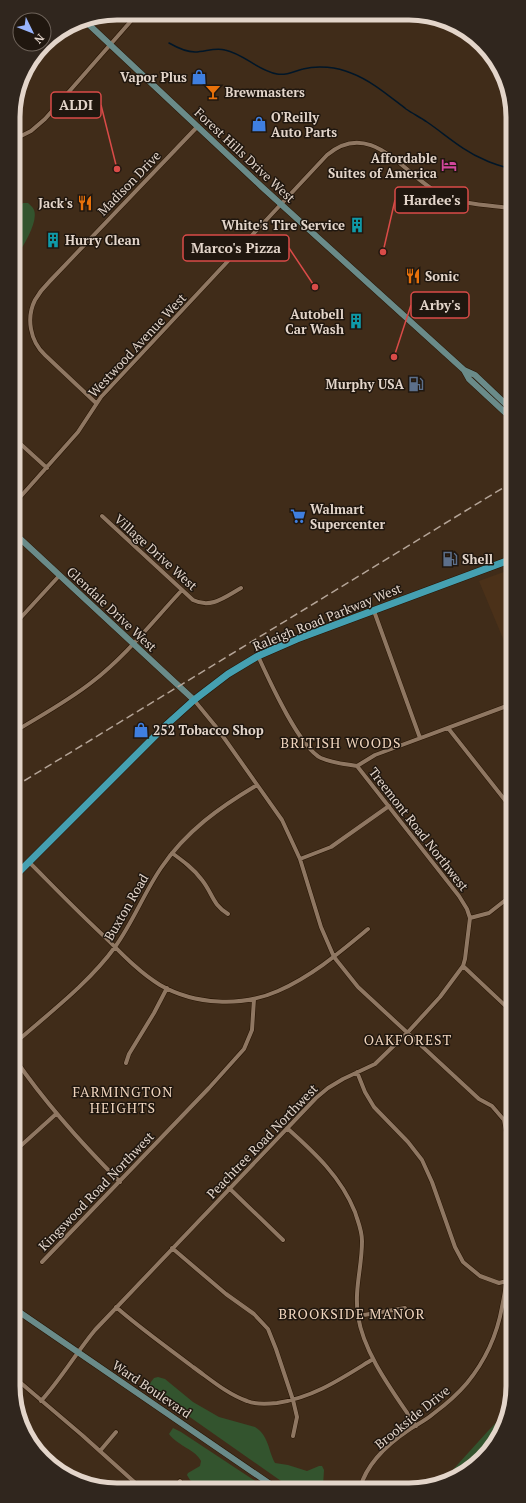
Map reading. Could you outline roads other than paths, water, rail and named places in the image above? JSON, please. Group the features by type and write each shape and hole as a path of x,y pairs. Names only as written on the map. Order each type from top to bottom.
{"main road":[{"name":"Forest Hills Drive West","path":"88,24 281,204 464,370 474,375 506,404"},
{"name":"Forest Hills Drive West","path":"464,370 469,379 506,413"},
{"name":"Glendale Drive West","path":"20,539 194,700"},
{"name":"Raleigh Road Parkway West","path":"20,871 159,732 194,700 228,674 258,656 297,639 506,561"},
{"name":"Ward Boulevard","path":"20,1312 269,1483"}],"street":[{"path":"20,136 31,131 45,119 132,20"},
{"name":"Madison Drive","path":"96,403 45,356 38,347 30,325 30,314 33,303 46,286 198,126"},
{"name":"Westwood Avenue West","path":"20,497 78,432 96,403 332,151 343,145 357,142 371,144 381,149 419,180 444,196 459,201 506,207"},
{"path":"20,444 46,468"},
{"name":"Village Drive West","path":"102,516 193,600 209,603 220,600 241,588"},
{"path":"20,619 60,576"},
{"path":"20,728 91,683 113,664 182,590"},
{"path":"374,611 420,738"},
{"name":"Treemont Road Northwest","path":"258,656 290,718 309,749 321,758 357,766 459,896 467,909 470,918"},
{"path":"194,700 282,820 300,859 321,927 334,957 358,987 479,1099 495,1110 504,1120 506,1130"},
{"path":"357,766 376,755 506,706"},
{"path":"448,728 506,801"},
{"name":"Buxton Road","path":"20,1038 94,972 115,947 155,878 172,853 188,835 205,819 224,805 257,785"},
{"path":"300,859 331,847 389,806"},
{"path":"172,853 195,873 208,890 217,906 228,914"},
{"path":"29,862 115,947 150,977 167,988 185,995 213,1001 254,999 278,991 312,974 368,929"},
{"path":"470,918 489,913 506,901"},
{"name":"Peachtree Road Northwest","path":"41,1401 61,1377 77,1352 95,1330 316,1098 328,1088 375,1064 408,1032 440,997 463,966 470,918"},
{"path":"463,966 506,1006"},
{"path":"126,1063 129,1054 154,1013 167,988"},
{"name":"Kingswood Road Northwest","path":"42,1262 120,1182 244,1049 252,1030 254,999"},
{"path":"20,1066 56,1114 120,1182"},
{"path":"357,1072 365,1092 374,1107 408,1142 422,1160 432,1182 455,1247 464,1262 480,1276 499,1283 506,1281"},
{"path":"20,1146 56,1114"},
{"path":"287,1128 310,1148 329,1168 343,1187 361,1229 362,1249 356,1287 358,1316 362,1330 373,1359 416,1426"},
{"path":"229,1188 283,1240"},
{"path":"172,1248 226,1294 251,1311 261,1320 271,1334 293,1400 297,1417 296,1430 293,1436"},
{"name":"Brookside Drive","path":"362,1483 364,1477 377,1458 392,1443 448,1403 468,1382 479,1366 496,1332 506,1286"},
{"path":"116,1307 150,1336 235,1396 247,1402 273,1404 312,1394 373,1359"},
{"path":"358,1316 404,1308"},
{"path":"20,1382 135,1483"},
{"path":"100,1451 116,1432"}],"waterway":[{"path":"169,43 192,52 218,49 232,52 263,69 277,74 287,74 315,67 327,67 346,71 373,84 406,109 469,152 506,167"}],"railway":[{"path":"20,783 506,486"}],"place":[{"name":"Vapor Plus","path":"199,77"},
{"name":"Brewmasters","path":"213,92"},
{"name":"O'Reilly Auto Parts","path":"259,124"},
{"name":"Affordable Suites of America","path":"449,165"},
{"name":"ALDI","path":"117,169"},
{"name":"Jack's","path":"85,203"},
{"name":"White's Tire Service","path":"357,225"},
{"name":"Hurry Clean","path":"53,240"},
{"name":"Hardee's","path":"383,252"},
{"name":"Sonic","path":"413,276"},
{"name":"Marco's Pizza","path":"315,287"},
{"name":"Autobell Car Wash","path":"356,321"},
{"name":"Arby's","path":"394,357"},
{"name":"Murphy USA","path":"416,384"},
{"name":"Walmart Supercenter","path":"298,516"},
{"name":"Shell","path":"450,559"},
{"name":"252 Tobacco Shop","path":"141,730"}],"district":[{"name":"BRITISH WOODS","path":"341,742"},
{"name":"OAKFOREST","path":"408,1039"},
{"name":"FARMINGTON HEIGHTS","path":"123,1100"},
{"name":"BROOKSIDE MANOR","path":"352,1313"}]}
